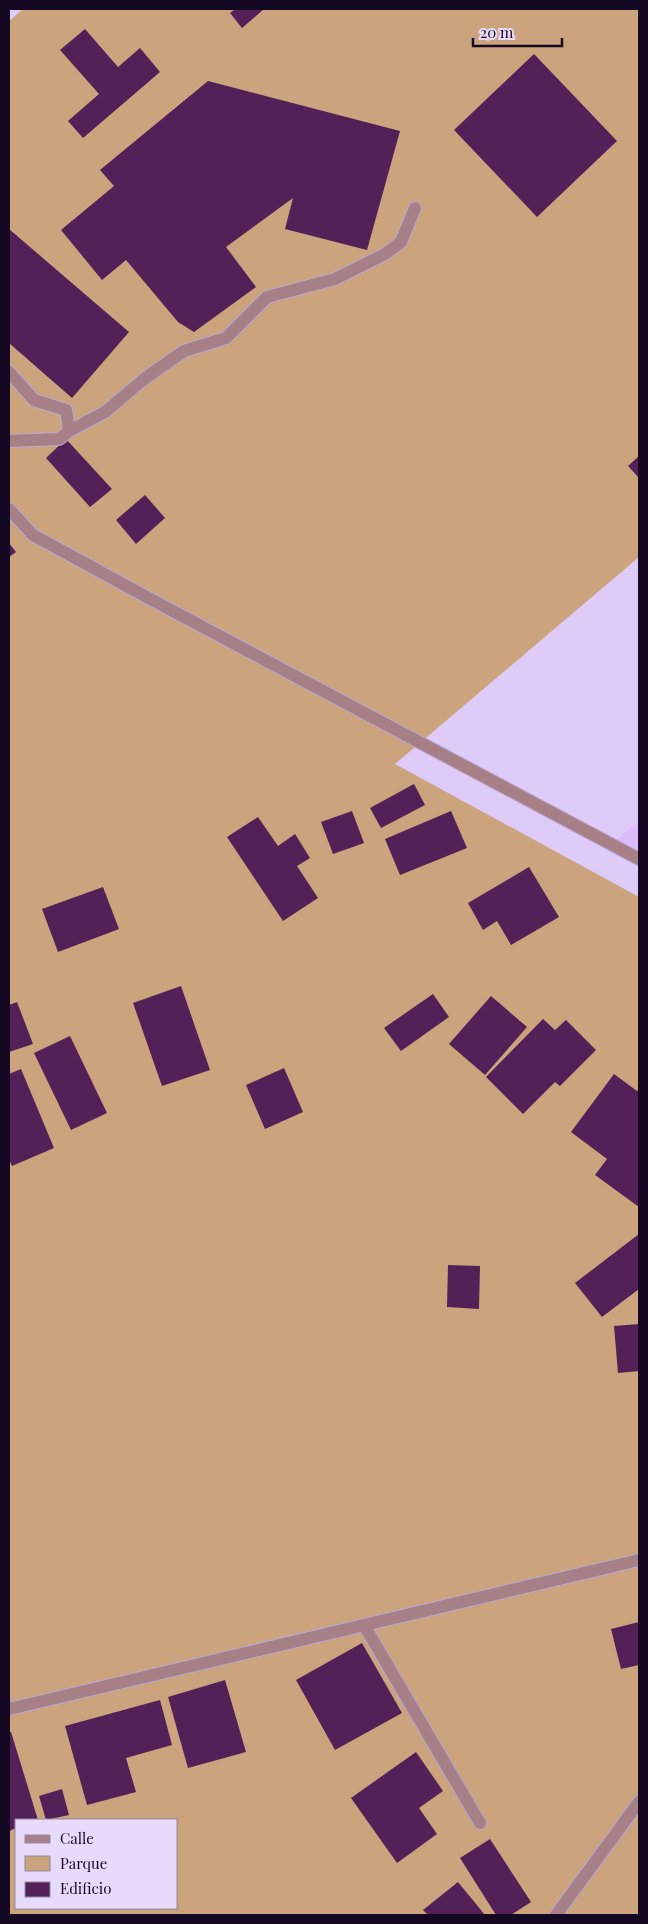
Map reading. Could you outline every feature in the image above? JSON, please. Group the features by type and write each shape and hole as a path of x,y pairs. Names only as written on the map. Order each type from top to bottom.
{"street":[{"path":"9,441 59,439 69,431 105,412 144,379 184,350 226,338 267,297 335,279 385,254 401,242 415,208"},
{"path":"9,372 34,400 66,410 69,431"},
{"path":"9,509 33,535 639,859"},
{"path":"9,1709 639,1560"},
{"path":"364,1625 480,1823"},
{"path":"556,1915 639,1802"}],"shaded area":[{"path":"639,821 639,859 611,844"}],"green space":[{"path":"23,9 639,9 639,557 395,764 639,897 639,1915 9,1915 9,21"}],"building":[{"path":"235,9 264,9 242,28 230,13"},
{"path":"85,29 118,67 140,48 160,72 83,138 68,121 99,94 60,50"},
{"path":"534,54 617,141 537,217 454,130"},
{"path":"208,81 400,131 367,250 285,229 293,198 226,247 256,287 194,332 178,322 126,260 102,280 61,230 114,186 100,170"},
{"path":"9,229 129,332 72,398 9,343"},
{"path":"66,439 112,489 90,507 46,458"},
{"path":"639,456 639,478 628,466"},
{"path":"145,495 165,518 136,544 116,520"},
{"path":"9,543 16,552 9,557"},
{"path":"414,784 425,805 381,828 370,808"},
{"path":"352,811 364,843 333,854 321,822"},
{"path":"451,811 467,848 400,875 385,839"},
{"path":"258,817 278,846 295,834 310,858 297,866 318,898 283,921 227,837"},
{"path":"529,867 559,917 511,945 497,921 483,930 468,903"},
{"path":"103,887 119,929 58,952 42,909"},
{"path":"181,986 210,1070 162,1086 133,1003"},
{"path":"433,994 449,1017 401,1051 384,1028"},
{"path":"491,996 527,1027 485,1075 449,1044"},
{"path":"17,1002 33,1044 9,1052 9,1005"},
{"path":"543,1019 555,1030 566,1020 596,1050 560,1086 555,1082 523,1114 486,1077"},
{"path":"70,1036 107,1113 71,1130 34,1053"},
{"path":"284,1068 303,1112 265,1129 246,1085"},
{"path":"21,1069 54,1148 12,1166 9,1159 9,1074"},
{"path":"614,1074 637,1091 639,1088 639,1207 595,1175 607,1159 571,1132"},
{"path":"639,1234 639,1289 602,1317 575,1283"},
{"path":"448,1265 480,1266 479,1309 447,1307"},
{"path":"639,1324 639,1371 618,1373 614,1326"},
{"path":"639,1622 639,1665 621,1669 611,1629"},
{"path":"362,1643 402,1713 335,1750 296,1680"},
{"path":"225,1680 246,1752 188,1768 168,1697"},
{"path":"160,1700 172,1745 126,1758 136,1792 87,1805 65,1726"},
{"path":"9,1732 11,1732 38,1819 15,1819 15,1828 9,1831"},
{"path":"416,1752 443,1791 419,1808 437,1834 397,1863 351,1798"},
{"path":"62,1789 69,1815 46,1819 39,1796"},
{"path":"490,1839 531,1902 511,1915 496,1915 460,1858"},
{"path":"458,1882 485,1915 428,1915 423,1910"}]}
